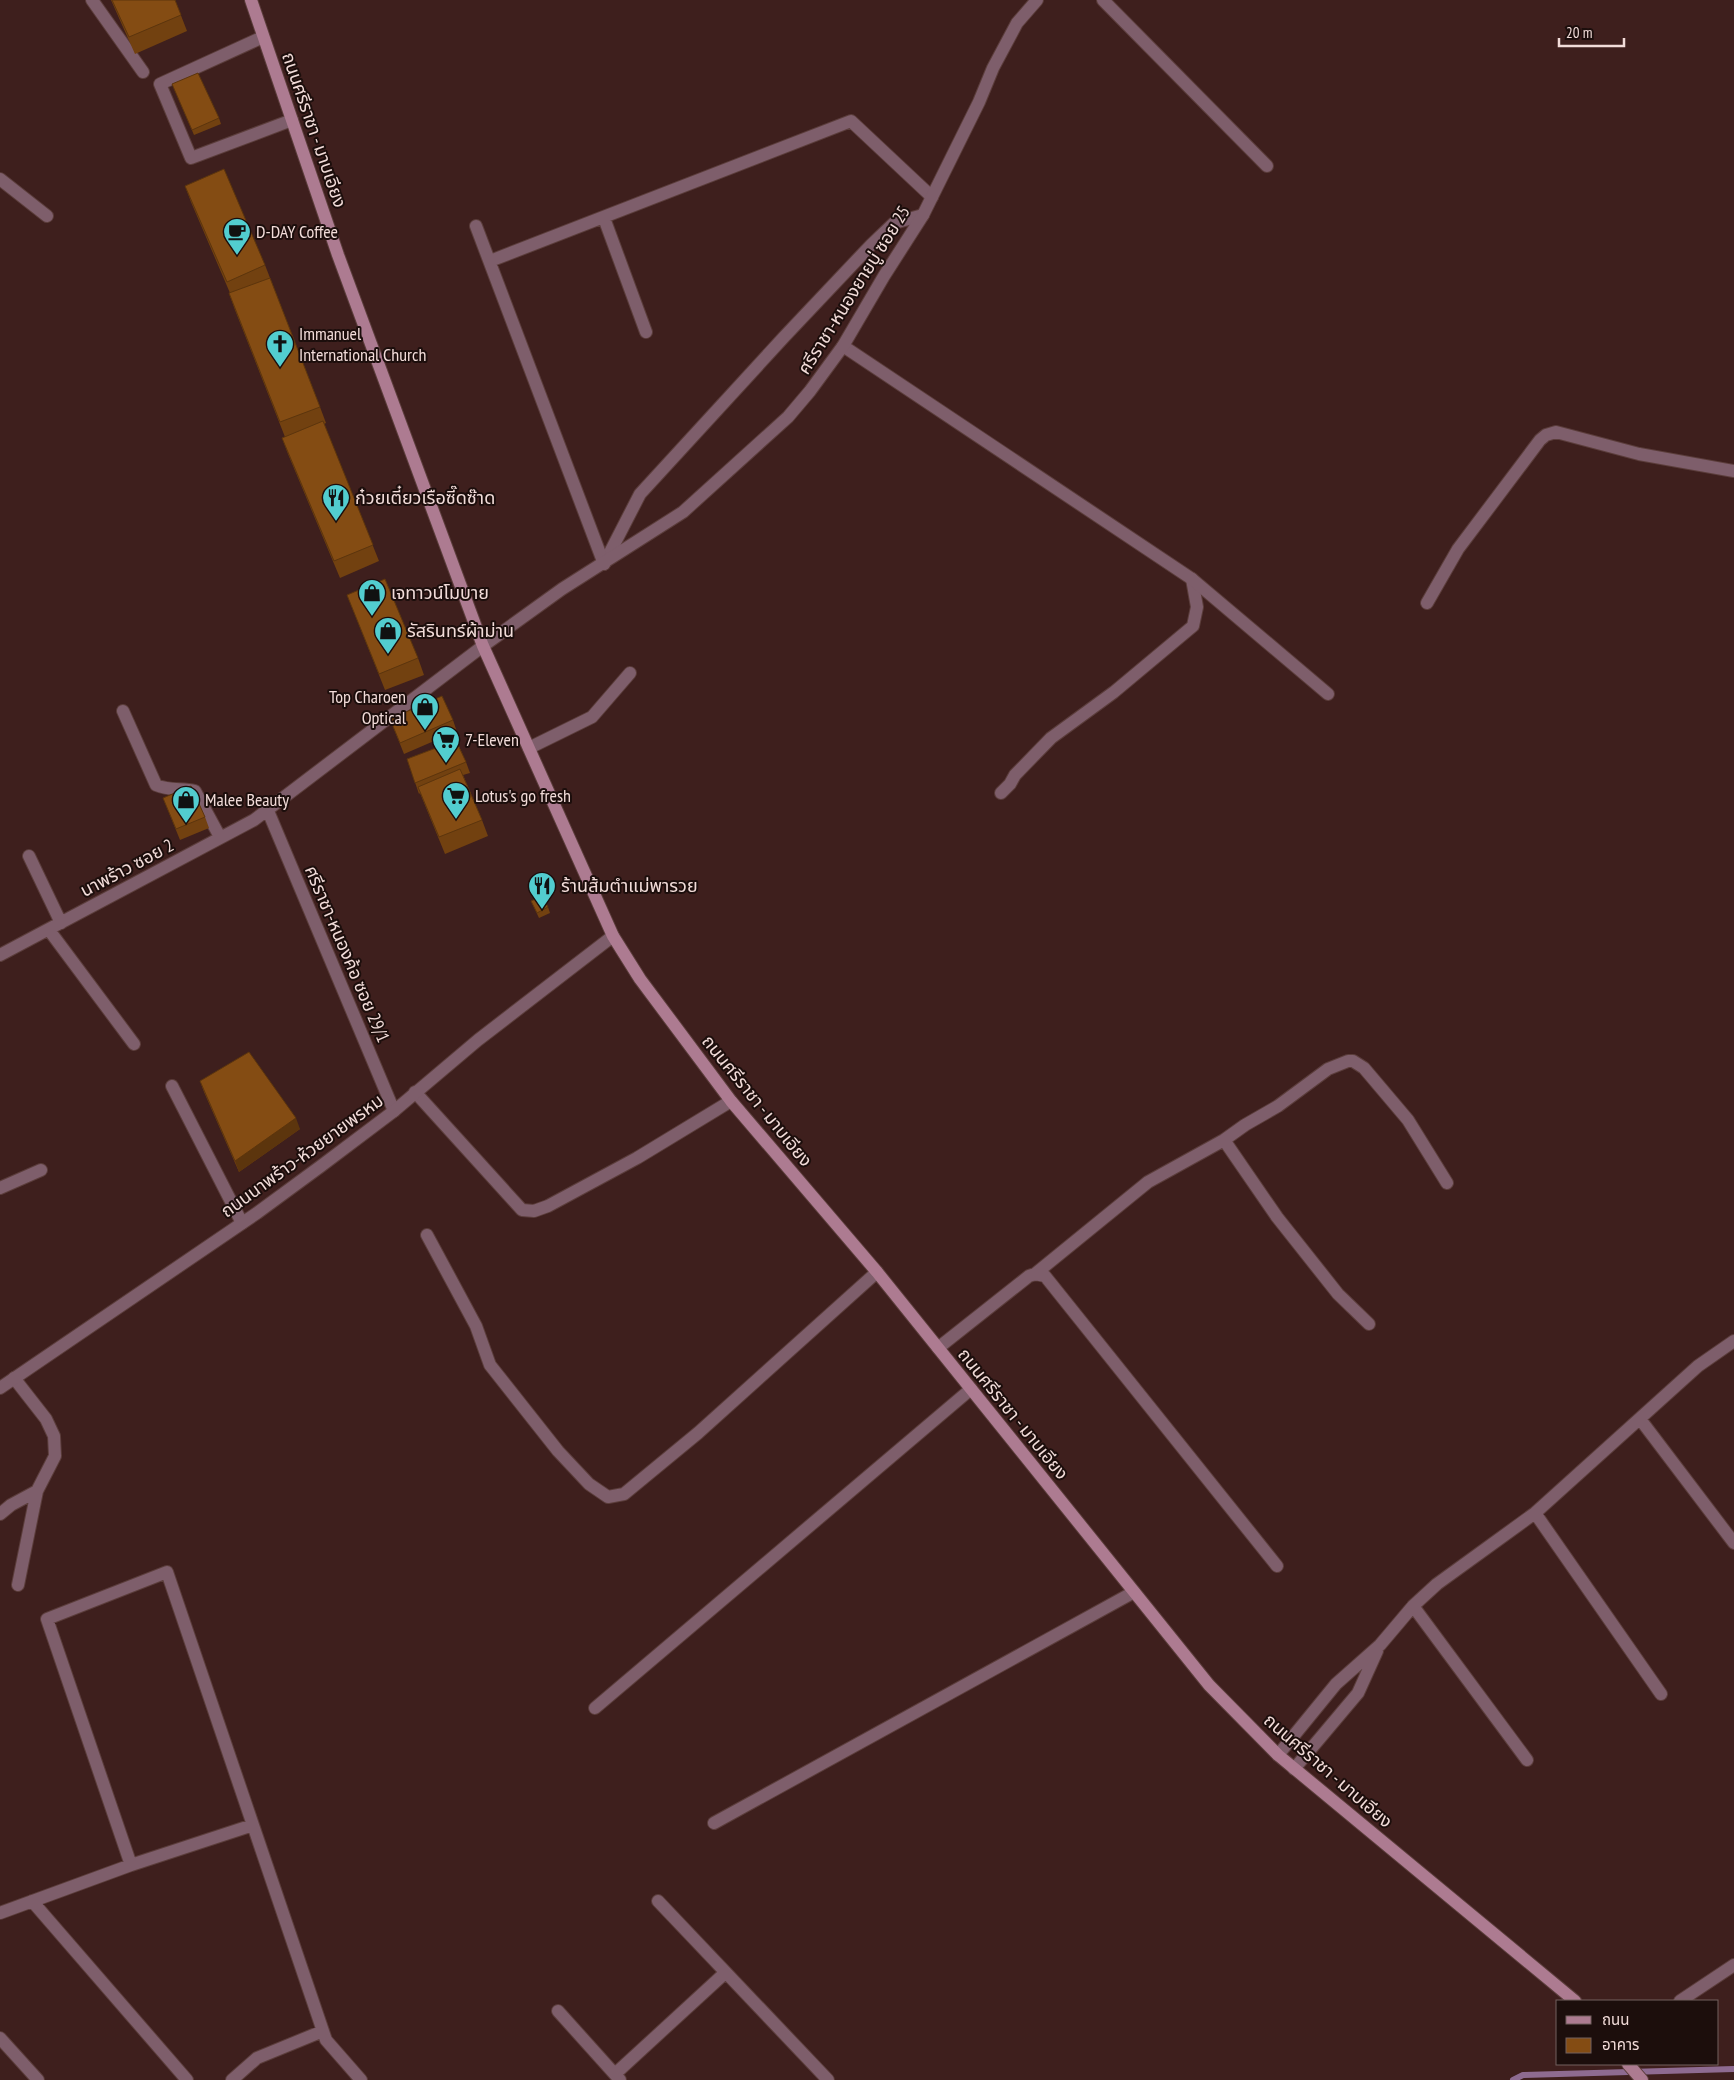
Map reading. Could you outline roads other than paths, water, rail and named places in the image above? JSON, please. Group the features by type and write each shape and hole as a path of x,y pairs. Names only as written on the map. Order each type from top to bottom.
{"main road":[{"name":"ถนนศรีราชา - มาบเอียง","path":"251,0 338,254 483,646 612,936 640,979 731,1101 877,1272 1209,1684 1294,1769 1574,2000"},
{"path":"1629,2065 1642,2080"}],"street":[{"path":"92,0 143,72"},
{"name":"ศรีราชา-หนองยายบู่ ซอย 25","path":"483,646 562,589 683,512 788,418 843,346 923,215 1013,30 1037,0"},
{"path":"1103,0 1267,166"},
{"path":"264,37 160,84 191,158 292,120"},
{"path":"490,261 851,121 932,196"},
{"path":"0,179 47,216"},
{"path":"604,564 640,494 871,245 894,223 923,215"},
{"path":"604,218 646,332"},
{"path":"476,226 604,564"},
{"path":"843,346 1192,580 1328,694"},
{"path":"1427,603 1458,548 1540,440 1546,435 1556,432 1639,454 1734,471"},
{"path":"1001,793 1051,738 1114,692 1193,626 1197,607 1192,580"},
{"name":"นาพร้าว ซอย 2","path":"1,951 61,924 268,811 483,646"},
{"path":"529,748 592,717 630,673"},
{"path":"123,711 156,785 166,790 183,788 196,791 220,837"},
{"name":"ศรีราชา-หนองค้อ ซอย 29/1","path":"268,811 394,1112"},
{"path":"29,856 61,924"},
{"path":"49,930 134,1044"},
{"name":"ถนนนาพร้าว-ห้วยยายพรหม","path":"0,1388 242,1223 394,1112 415,1092 478,1040 612,936"},
{"path":"938,1348 1035,1274 1148,1182 1224,1140 1245,1124 1278,1106 1328,1069 1348,1061 1353,1061 1364,1068 1408,1120 1447,1183"},
{"path":"172,1086 242,1223"},
{"path":"415,1092 522,1210 534,1211 548,1206 637,1158 731,1101"},
{"path":"1224,1140 1277,1217 1338,1294 1369,1324"},
{"path":"0,1188 41,1170"},
{"path":"427,1235 476,1326 490,1365 558,1451 589,1484 608,1498 624,1494 698,1432 877,1272"},
{"path":"1035,1274 1045,1276 1277,1566"},
{"path":"1278,1755 1336,1684 1380,1645 1413,1606 1437,1584 1535,1514 1698,1366 1734,1341"},
{"path":"14,1378 46,1419 54,1436 56,1456 36,1491 18,1585"},
{"path":"595,1708 971,1389"},
{"path":"1640,1419 1734,1543"},
{"path":"0,1514 11,1505 36,1491"},
{"path":"1535,1514 1661,1694"},
{"path":"131,1865 47,1618 167,1572 326,2040 361,2080"},
{"path":"714,1823 1134,1592"},
{"path":"1413,1606 1527,1760"},
{"path":"1294,1769 1358,1693 1380,1645"},
{"path":"0,1913 131,1865 253,1825"},
{"path":"658,1901 828,2080"},
{"path":"32,1902 187,2080"},
{"path":"1682,2000 1734,1965"},
{"path":"558,2011 618,2077 725,1973"},
{"path":"232,2080 256,2058 323,2031"},
{"path":"0,2038 38,2080"}],"waterway":[{"path":"1513,2080 1523,2075 1734,2069"}],"place":[{"name":"D-DAY Coffee","path":"237,256"},
{"name":"Immanuel International Church","path":"280,368"},
{"name":"ก๋วยเตี๋ยวเรือซี๊ดซ๊าด","path":"336,522"},
{"name":"เจทาวน์โมบาย","path":"372,617"},
{"name":"รัสรินทร์ผ้าม่าน","path":"388,655"},
{"name":"Top Charoen Optical","path":"425,731"},
{"name":"7-Eleven","path":"446,764"},
{"name":"Lotus's go fresh","path":"456,820"},
{"name":"Malee Beauty","path":"186,824"},
{"name":"ร้านส้มตำแม่พารวย","path":"542,910"}]}
